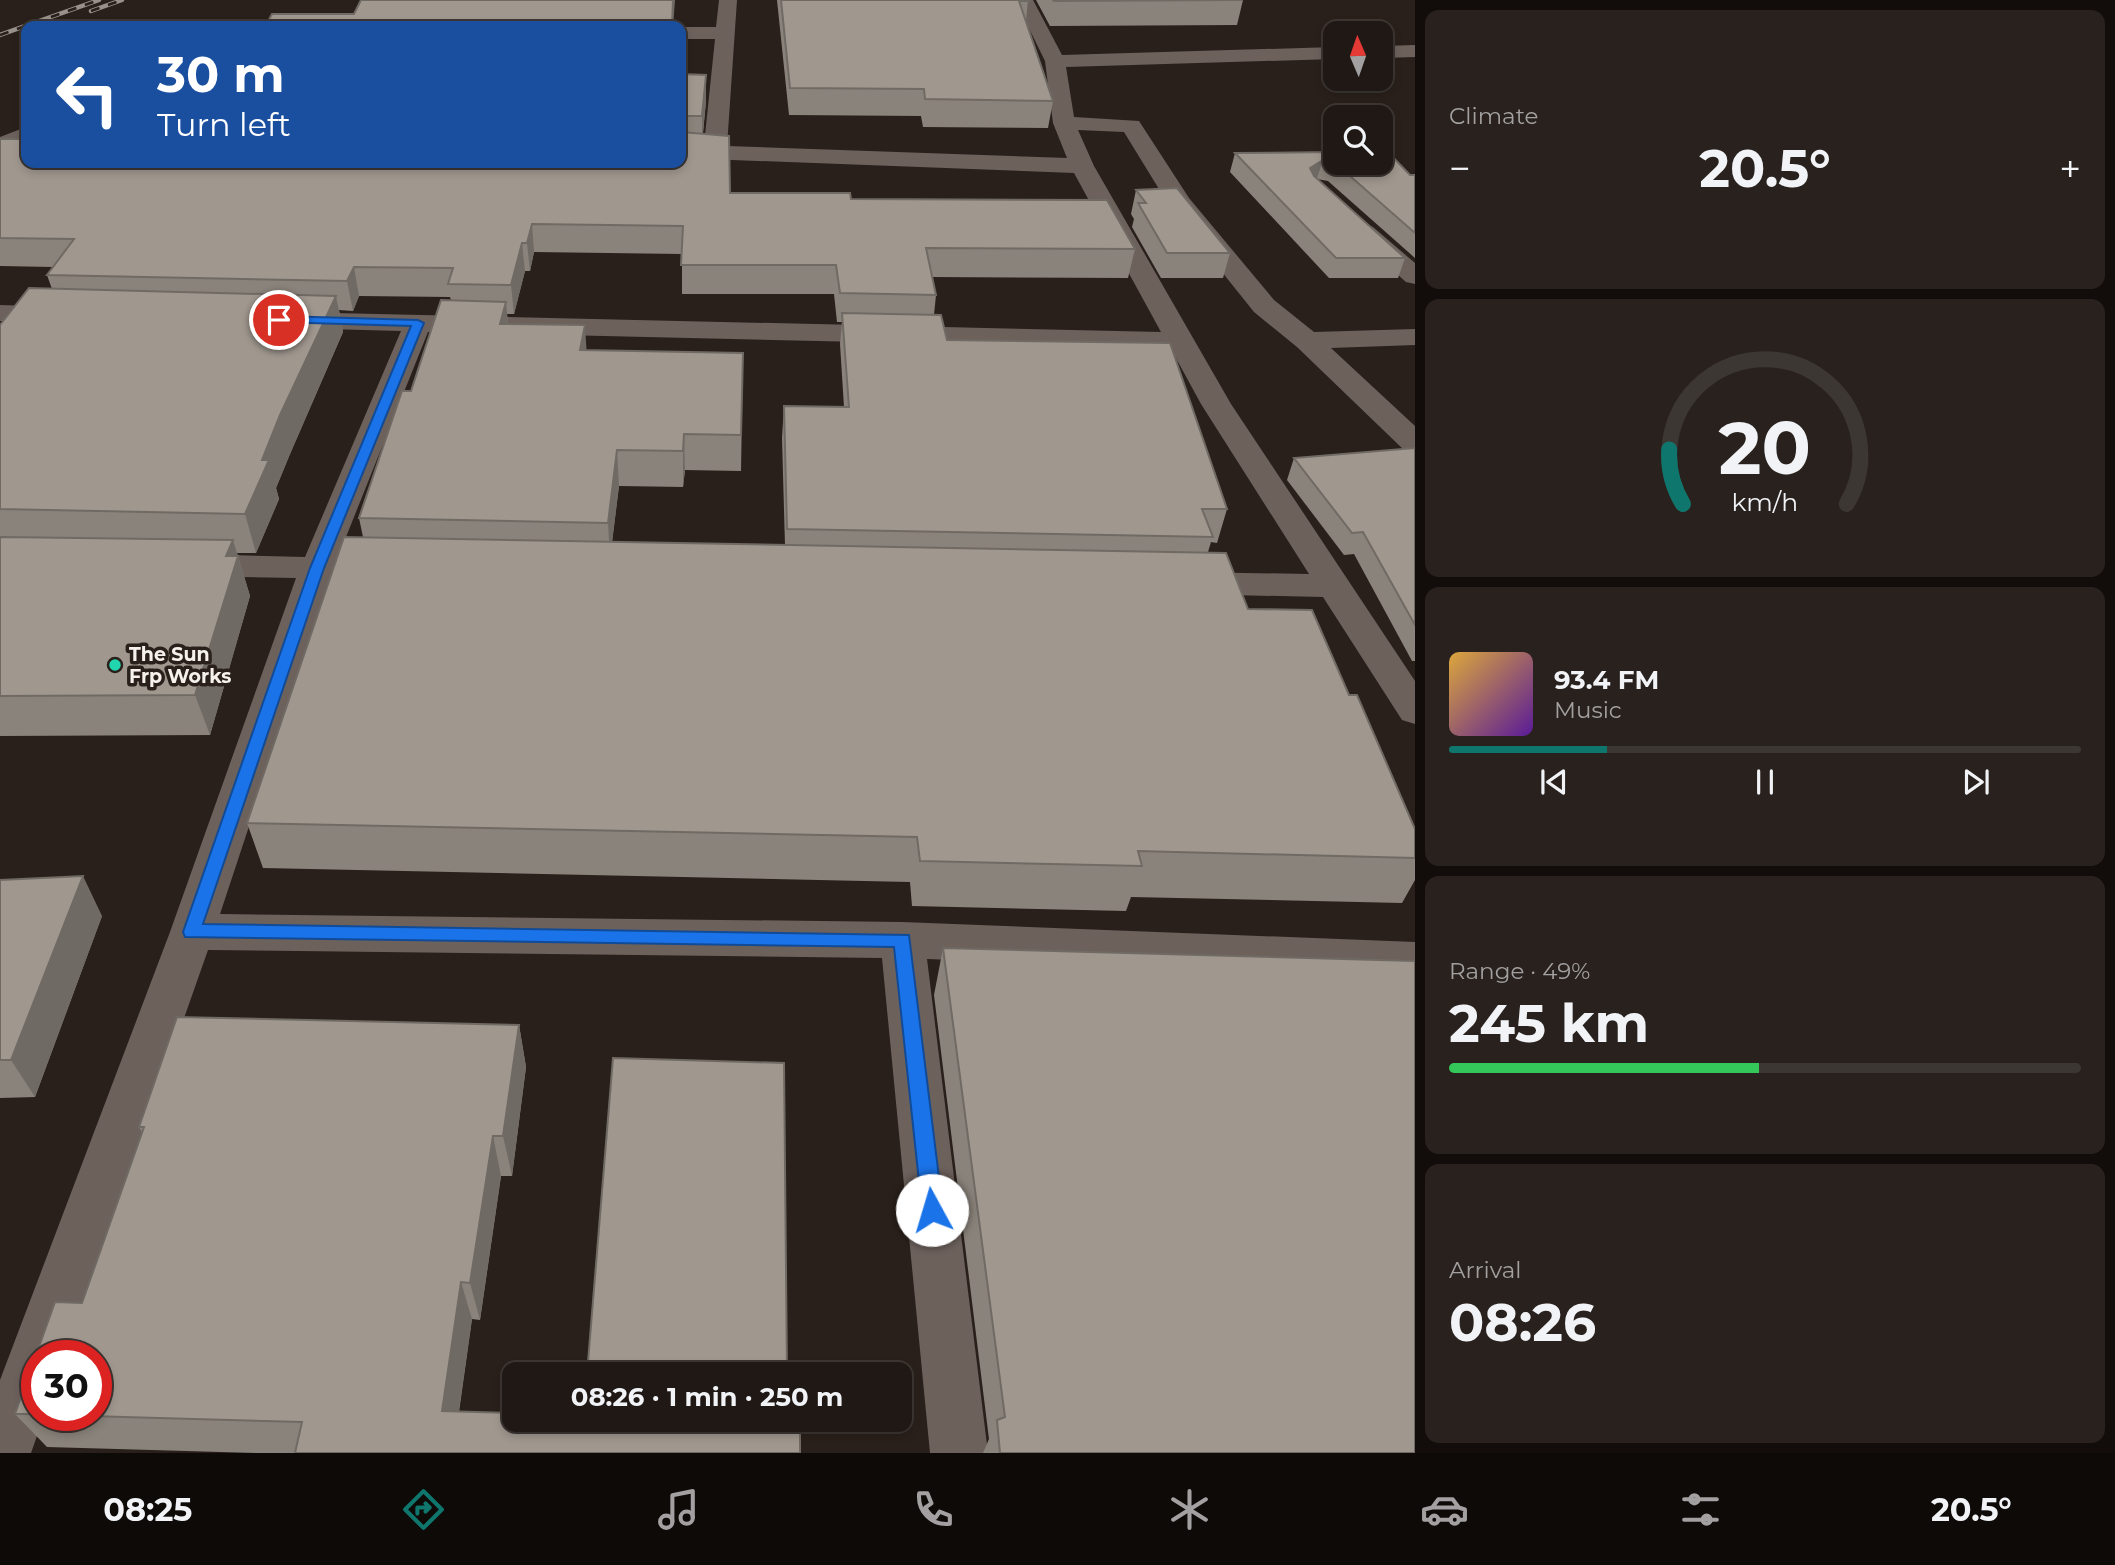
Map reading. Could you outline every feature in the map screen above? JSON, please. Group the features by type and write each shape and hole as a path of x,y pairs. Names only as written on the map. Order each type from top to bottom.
{"street":[{"path":"715,152 728,0"},
{"path":"1024,0 1055,61 1064,123 1082,166 1216,404 1415,711"},
{"path":"686,33 725,33"},
{"path":"1393,52 1415,51"},
{"path":"1055,61 1323,53"},
{"path":"1064,123 1131,125 1187,213 1264,306 1307,341 1415,443"},
{"path":"0,146 21,136"},
{"path":"0,146 21,148"},
{"path":"686,151 1082,166"},
{"path":"1350,219 1415,276"},
{"path":"1384,248 1415,248"},
{"path":"0,313 84,315"},
{"path":"265,319 1180,341"},
{"path":"43,1340 192,932 317,568 418,323"},
{"path":"1307,341 1415,337"},
{"path":"151,565 414,569"},
{"path":"1153,583 1334,586"},
{"path":"192,932 902,940 1415,960"},
{"path":"902,940 959,1453"},
{"path":"2,1453 21,1400"}],"building":[{"path":"361,0 673,0 672,21 268,21 272,14 354,14"},
{"path":"781,0 1028,0 1019,1 1053,101 925,99 924,89 790,88"},
{"path":"1053,0 1243,0 1054,1"},
{"path":"686,74 706,75 702,116 686,116"},
{"path":"686,132 729,136 730,193 850,193 851,199 1107,200 1135,249 926,248 936,295 840,293 836,265 681,265 683,226 532,224 527,243 522,243 511,285 448,284 453,268 354,267 347,281 47,275 74,239 0,238 0,139 21,139 21,168 686,168"},
{"path":"1323,152 1323,160 1310,168 1314,176 1405,258 1336,258 1235,153"},
{"path":"1393,157 1410,175 1415,175 1415,233 1349,175 1393,175"},
{"path":"1177,188 1230,253 1167,253 1138,203 1146,203 1136,190"},
{"path":"29,288 336,296 280,415 262,460 269,460 245,514 0,509 0,325"},
{"path":"441,300 506,302 500,324 585,325 580,350 743,353 741,435 684,434 683,451 617,450 608,523 359,518 402,391 411,391"},
{"path":"842,313 941,315 947,340 1170,343 1227,509 1202,509 1213,537 787,529 784,406 849,407"},
{"path":"1415,448 1415,625 1363,532 1352,533 1294,458"},
{"name":"The Sun Frp Works","path":"0,537 233,540 226,556 238,556 195,695 0,696"},
{"path":"344,537 1226,553 1248,609 1312,610 1349,695 1357,695 1415,829 1415,858 1138,851 1142,866 920,861 917,837 247,823"},
{"path":"83,876 11,1060 0,1060 0,880"},
{"path":"943,948 1415,961 1415,1453 1000,1453 997,1420 1005,1417"},
{"path":"177,1017 519,1025 503,1136 493,1136 470,1283 461,1282 442,1411 502,1413 502,1432 800,1432 800,1453 295,1453 302,1422 112,1417 112,1340 41,1340 55,1302 82,1303 144,1127 139,1127"},
{"path":"613,1058 784,1063 787,1362 588,1362"},
{"path":"21,1397 21,1414 15,1414"}],"railway":[{"path":"40,21 99,0"},
{"path":"91,11 122,0"},
{"path":"0,35 21,28"}],"place":[{"name":"The Sun Frp Works","path":"115,665"}],"route":[{"path":"279,320 418,323 317,568 192,932 902,940 932,1210"}]}
